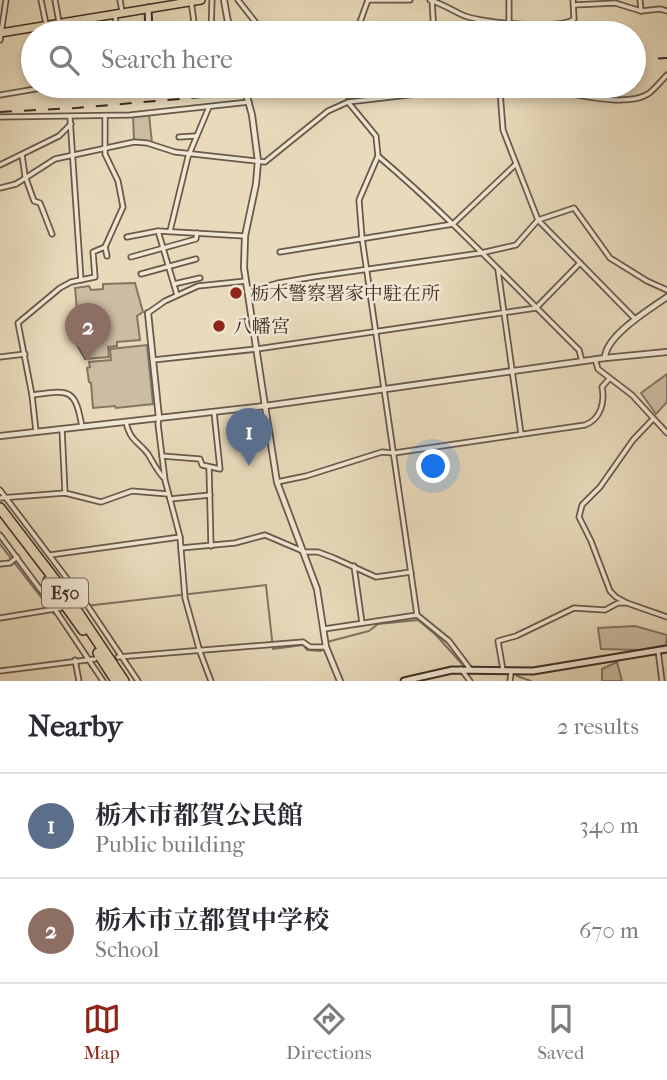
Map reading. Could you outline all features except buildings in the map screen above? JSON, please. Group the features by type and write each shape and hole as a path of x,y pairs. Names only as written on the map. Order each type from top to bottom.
{"highway":[{"name":"E50","path":"0,508 65,593 124,681"},
{"name":"E50","path":"0,518 59,596 116,681"}],"main road":[{"path":"74,21 160,3 201,0"},
{"path":"1,35 21,31"},
{"path":"404,681 461,669 511,673 545,670 667,649"}],"street":[{"path":"1,35 6,0"},
{"path":"41,0 45,21"},
{"path":"55,0 63,21"},
{"path":"118,21 120,0"},
{"path":"211,21 212,0"},
{"path":"224,0 228,21"},
{"path":"238,0 255,21"},
{"path":"360,21 368,0 410,0"},
{"path":"432,0 466,17 500,21"},
{"path":"432,0 433,21"},
{"path":"508,21 509,0"},
{"path":"640,0 641,12"},
{"path":"191,1 194,21"},
{"path":"570,21 573,19 573,3 615,2 641,12 657,9 667,11"},
{"path":"646,94 667,75"},
{"path":"0,95 21,91"},
{"path":"248,98 258,161 243,256 277,482 317,589 321,629 340,681"},
{"path":"0,188 16,184 55,159 140,142 175,152 265,162 328,111 348,102 395,98"},
{"path":"501,98 503,130 538,220 635,319"},
{"path":"595,98 620,98"},
{"path":"0,117 105,116 249,102"},
{"path":"348,102 376,136 378,156 359,200 362,238 417,615 449,640 470,670"},
{"path":"170,231 189,153 209,107"},
{"path":"105,116 104,149 108,164 118,181 123,207 105,247 107,256"},
{"path":"70,117 81,280"},
{"path":"0,165 59,136 71,124"},
{"path":"178,137 197,136"},
{"path":"22,155 34,201 40,203 52,234"},
{"path":"378,156 453,224 579,350 582,361"},
{"path":"280,252 453,224 516,164"},
{"path":"247,292 278,283 481,253 516,245 538,220 574,208 610,258 667,290"},
{"path":"127,237 158,231 245,236"},
{"path":"158,231 177,295"},
{"path":"131,257 197,239 197,233"},
{"path":"36,432 18,323 60,288 95,276 93,252 105,247"},
{"path":"141,274 196,259"},
{"path":"153,360 257,349 536,307 580,263"},
{"path":"498,270 522,435"},
{"path":"174,284 200,278"},
{"path":"211,681 200,652 186,598 180,537 165,480 148,313 177,295 201,285 246,281"},
{"path":"605,358 607,347 635,319 667,297"},
{"path":"0,436 265,406 595,359 667,352"},
{"path":"0,357 25,354"},
{"path":"595,359 597,367 608,379 632,395 667,433"},
{"path":"277,482 319,473 382,452 394,453 591,423 604,401 602,387 608,379"},
{"path":"32,395 60,391 71,396 77,401 82,427"},
{"path":"162,456 200,459 202,466 220,469 214,412"},
{"path":"653,419 633,440 600,487 579,510 579,517 596,551 606,582 617,597 667,617"},
{"path":"126,422 128,432 135,443 147,453 165,480"},
{"path":"62,429 65,493"},
{"path":"209,467 211,545"},
{"path":"0,490 50,555 138,681"},
{"path":"0,498 65,493 101,502 132,491 169,496 210,495"},
{"path":"181,548 235,543 265,535 305,552 318,552 376,577 411,572"},
{"path":"0,536 54,607 103,681"},
{"path":"50,555 180,537"},
{"path":"0,564 10,563 17,557"},
{"path":"354,566 362,623"},
{"path":"503,672 498,641 516,636 574,608 605,610 618,603 628,603"},
{"path":"0,618 54,607 61,608"},
{"path":"321,629 417,615"},
{"path":"120,657 303,642 310,647 326,647"},
{"path":"657,650 662,681"},
{"path":"0,671 94,659"},
{"path":"75,660 79,681"},
{"path":"461,669 470,681"},
{"path":"510,681 511,673"}],"shaded area":[{"path":"149,114 152,143 134,140 133,116"},
{"path":"135,283 143,312 137,316 140,340 117,342 117,346 108,347 109,357 85,359 77,345 77,342 80,342 75,288 89,286 91,290 103,289 103,284"},
{"path":"147,345 153,404 93,408 87,368 90,367 89,362 111,360 110,349"},
{"path":"667,374 667,402 656,414 641,393"},
{"path":"635,626 667,635 666,645 639,650 601,649 598,628"},
{"path":"617,662 622,681 602,681 602,669"}],"waterway":[{"path":"0,544 54,614 65,610"},
{"path":"77,607 266,585 273,649 303,645 307,650 321,651 324,647"},
{"path":"327,642 369,631 378,624 418,620 436,635 462,664"},
{"path":"517,676 531,681"}],"railway":[{"path":"646,59 667,58"},
{"path":"0,112 190,98"}],"place":[{"name":"栃木警察署家中駐在所","path":"236,293"},
{"name":"八幡宮","path":"219,326"},
{"name":"栃木市立都賀中学校","path":"88,361"},
{"name":"栃木市都賀公民館","path":"249,466"}]}
